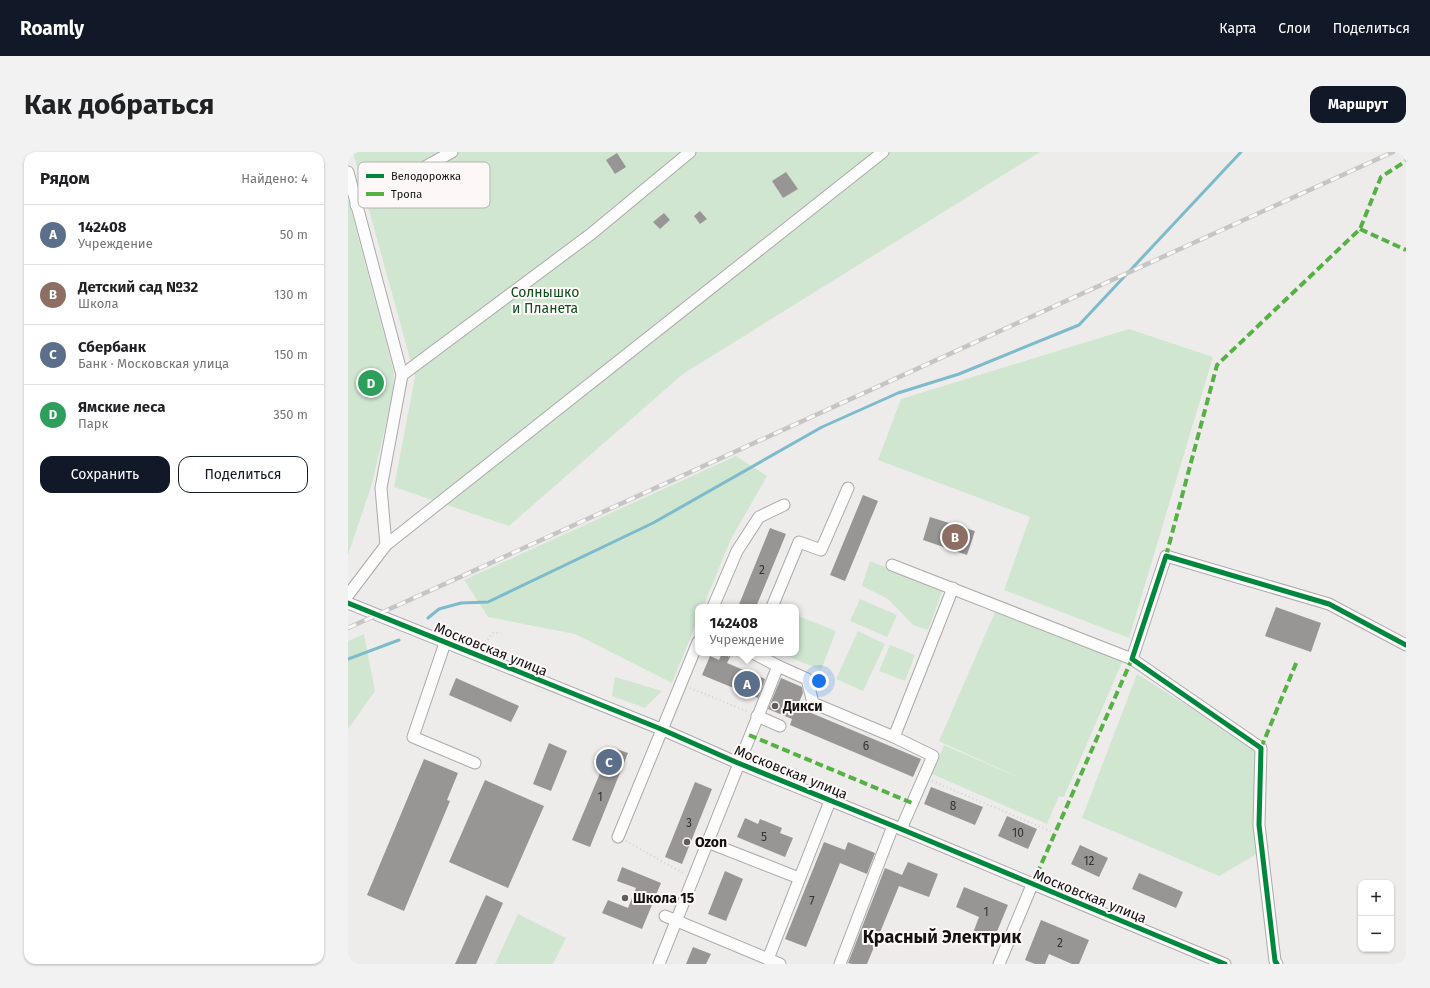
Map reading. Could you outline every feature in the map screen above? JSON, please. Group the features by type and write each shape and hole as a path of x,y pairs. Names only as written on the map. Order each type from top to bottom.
{"street":[{"path":"434,162 452,152"},
{"path":"402,375 591,234 690,152"},
{"path":"348,595 386,545 883,152"},
{"path":"348,172 402,375 381,488 386,545"},
{"path":"773,604 799,542 821,550 848,488"},
{"path":"714,604 737,551 759,517 784,505"},
{"path":"1132,659 1166,556 1329,604 1406,645"},
{"path":"892,565 1132,659 1261,748 1259,825 1275,961 1277,964"},
{"path":"894,737 953,588"},
{"name":"Московская улица","path":"348,603 661,729 738,764 897,828 1225,964"},
{"path":"445,643 413,737 475,763"},
{"path":"618,837 695,649"},
{"path":"759,656 808,679 813,703 894,737 933,756 924,777 897,828 840,964"},
{"path":"659,964 778,666"},
{"path":"757,716 780,726"},
{"path":"768,959 830,801"},
{"path":"707,842 799,878"},
{"path":"999,964 1032,885"},
{"path":"665,916 780,964"}],"path":[{"path":"481,649 493,633 501,633"},
{"path":"680,684 757,716"},
{"path":"924,777 1055,833"},
{"path":"618,837 693,878"}],"green space":[{"name":"Солнышко и Планета","path":"353,152 1040,152 683,374 509,526 394,487 415,377 368,208 490,208 490,162 358,162 358,170"},
{"path":"348,199 394,372 393,393 372,484 348,555"},
{"path":"1129,329 1213,357 1129,638 1004,590 1030,517 878,460 901,399"},
{"path":"736,456 767,476 731,539 704,604 695,604 695,626 672,683 575,634 488,617 464,580"},
{"path":"870,561 943,589 928,630 913,625 888,599 862,586"},
{"path":"860,599 897,615 887,637 850,621"},
{"path":"995,612 1123,660 1064,797 1059,796 1047,824 932,774 944,745 1020,778 939,741"},
{"path":"799,616 836,631 821,670 786,656 799,656"},
{"path":"858,631 885,644 863,691 836,679"},
{"path":"364,634 375,691 348,729 348,641"},
{"path":"890,645 915,655 905,681 879,671"},
{"path":"1137,674 1258,750 1259,825 1269,847 1219,876 1082,818"},
{"path":"615,677 662,691 645,708 612,696"},
{"path":"518,914 566,938 553,964 495,964"}],"building":[{"path":"617,153 626,167 615,174 606,160"},
{"path":"786,172 798,189 783,198 772,181"},
{"path":"700,211 707,219 700,224 694,216"},
{"path":"664,213 670,220 660,229 653,222"},
{"path":"863,495 878,501 845,581 830,575"},
{"path":"930,517 975,531 967,555 923,540"},
{"path":"770,528 786,534 757,604 739,604"},
{"path":"1276,607 1321,623 1311,652 1265,636"},
{"path":"710,656 719,660 721,656 730,656 727,663 765,679 758,698 702,675"},
{"path":"456,678 519,706 511,722 449,695"},
{"path":"781,678 802,687 803,693 797,707 921,759 913,777 790,725 792,719 768,709"},
{"path":"549,743 567,751 551,791 533,784"},
{"path":"611,747 628,753 590,847 572,840"},
{"path":"424,759 458,773 447,800 450,801 404,911 367,895"},
{"path":"485,780 544,806 508,888 449,862"},
{"path":"695,782 712,789 682,864 665,857"},
{"path":"931,787 983,807 975,825 924,804"},
{"path":"1007,816 1037,829 1028,849 998,836"},
{"path":"745,818 758,824 760,819 782,828 780,833 793,838 785,857 737,837"},
{"path":"824,842 845,850 848,842 875,853 867,874 840,863 806,947 785,939"},
{"path":"1080,845 1108,858 1099,877 1071,864"},
{"path":"908,862 938,874 929,897 899,886 867,964 848,963 885,868 902,875"},
{"path":"622,867 661,883 642,929 602,913 608,900 628,908 636,888 617,881"},
{"path":"725,871 743,879 726,921 708,914"},
{"path":"1139,873 1183,892 1176,908 1132,889"},
{"path":"964,887 1008,905 993,941 973,933 979,917 956,907"},
{"path":"486,895 503,903 476,964 455,964"},
{"path":"1041,920 1089,940 1079,964 1072,964 1049,954 1045,964 1035,964 1025,960"},
{"path":"693,947 711,954 706,964 686,964"}],"waterway":[{"path":"428,618 439,609 461,603 488,602 653,523 822,427 898,393 959,374 1079,325 1241,152"},
{"path":"348,659 399,640"}],"railway":[{"path":"348,628 1393,152"}],"marked path":[{"path":"1166,556 1217,365 1360,229 1381,177 1406,161"},
{"path":"1360,229 1406,250"},
{"path":"1032,885 1132,659"},
{"path":"1261,748 1297,661"},
{"path":"749,735 912,803"}],"cycle path":[{"path":"1277,964 1275,961 1259,825 1261,748 1132,659 1166,556 1329,604 1406,645"},
{"path":"348,603 661,729 738,763 1225,964"}],"place":[{"name":"Ямские леса","path":"371,383"},
{"name":"Детский сад №32","path":"955,537"},
{"name":"142408","path":"747,684"},
{"name":"Дикси","path":"775,706"},
{"name":"Сбербанк","path":"609,762"},
{"name":"Ozon","path":"687,842"},
{"name":"Школа 15","path":"625,898"}],"district":[{"name":"Красный Электрик","path":"942,937"}]}
